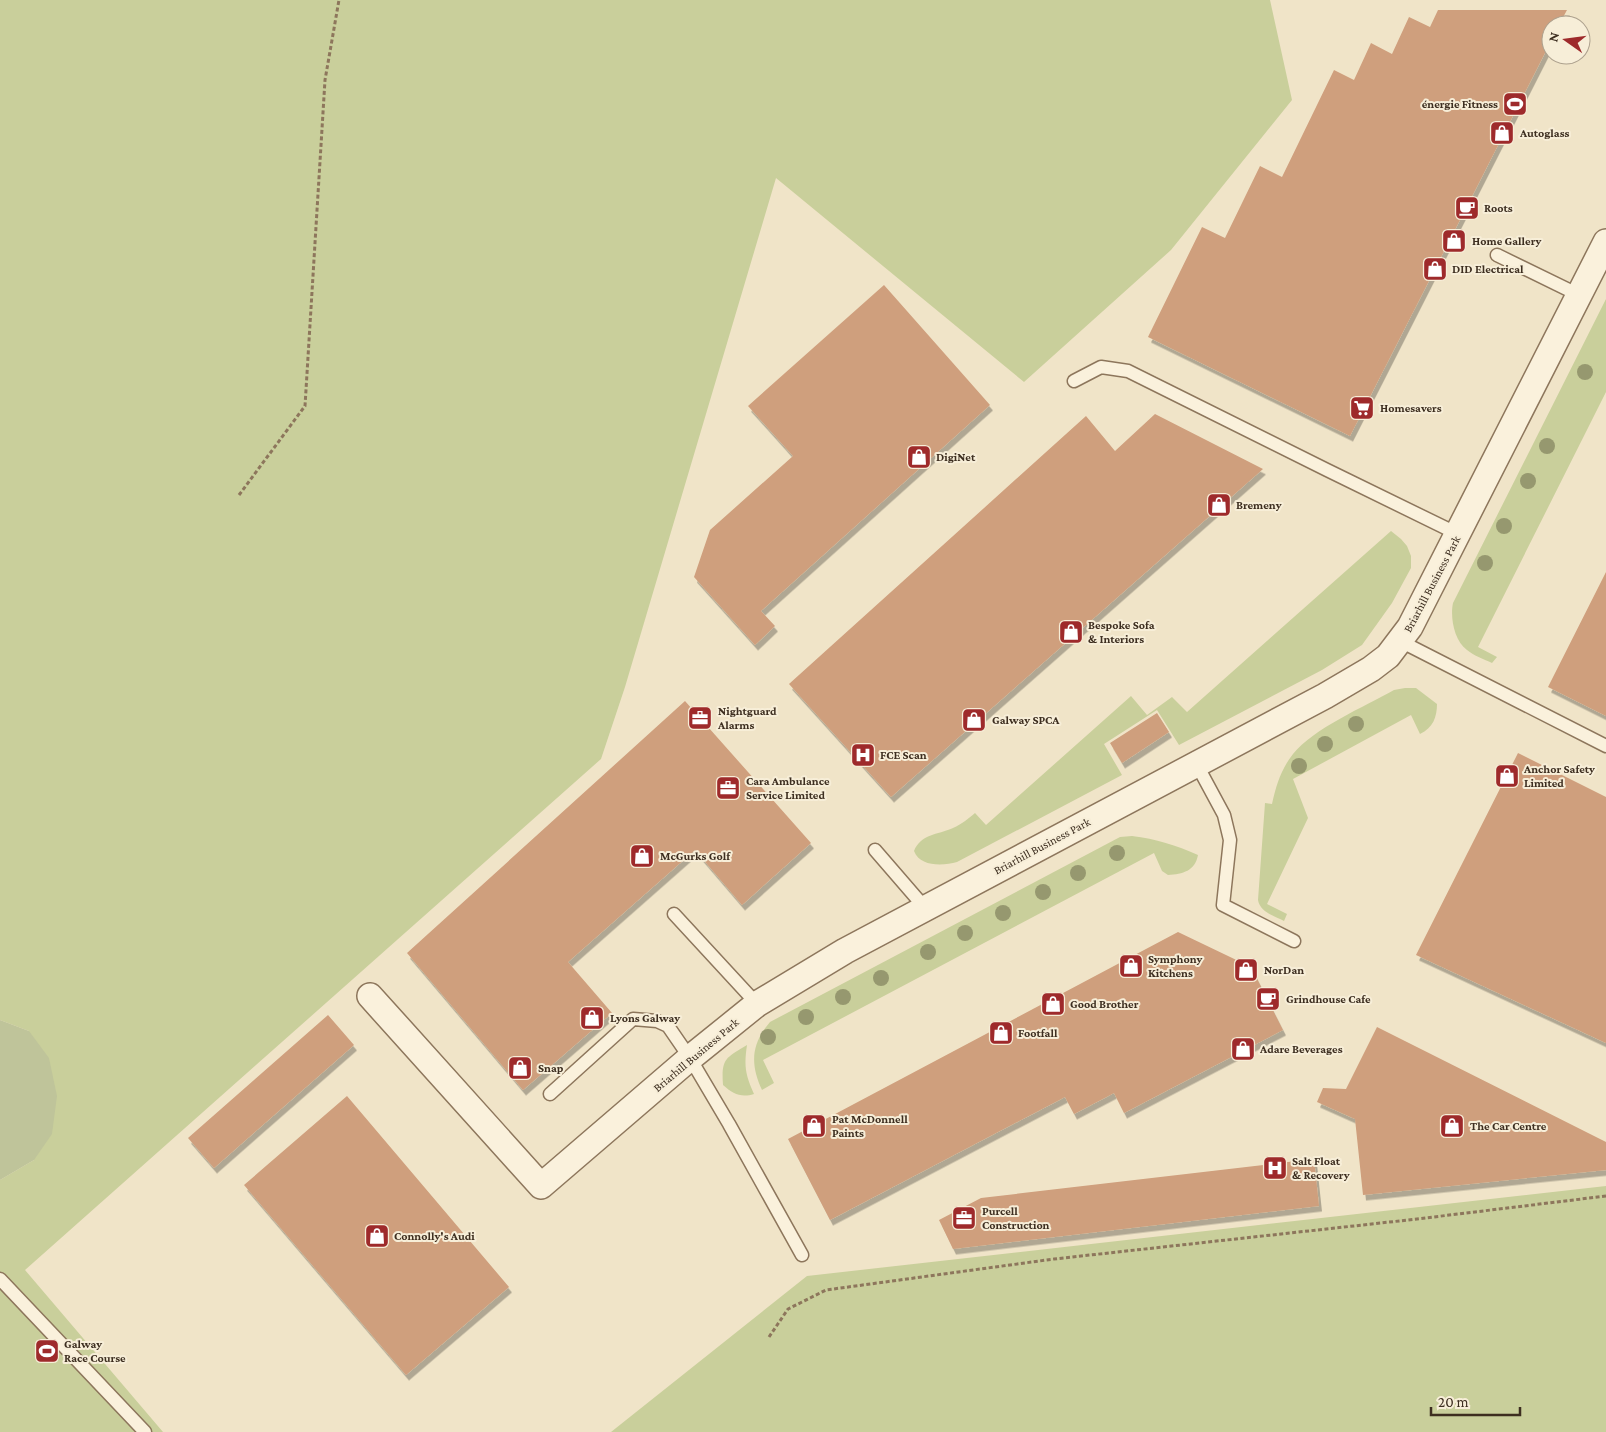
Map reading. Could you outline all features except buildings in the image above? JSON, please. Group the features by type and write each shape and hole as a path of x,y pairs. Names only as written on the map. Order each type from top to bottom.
{"street":[{"name":"Briarhill Business Park","path":"370,996 541,1186 690,1058 758,1004 845,951 1325,696 1371,669 1388,656 1410,627 1606,242"}],"lane":[{"path":"1498,255 1579,295"},
{"path":"1074,380 1101,367 1128,370 1458,534"},
{"path":"1400,641 1606,746"},
{"path":"1196,765 1224,814 1230,840 1223,905 1294,941"},
{"path":"875,850 926,909"},
{"path":"674,914 758,1004"},
{"path":"550,1094 633,1018 668,1026 730,1124 802,1255"},
{"path":"0,1279 146,1432"}],"path":[{"path":"240,495 305,406 325,80 339,0"},
{"path":"769,1336 788,1309 826,1290 1054,1259 1606,1196"}],"green space":[{"path":"0,0 1270,0 1292,100 1171,250 1024,382 776,178 625,687 601,759 25,1270 163,1432 0,1432 0,1180 34,1160 29,1031 0,1020"},
{"path":"1606,299 1606,392 1478,647 1497,657 1492,663 1470,652 1459,641 1453,622 1453,603"},
{"path":"1391,531 1407,546 1411,556 1411,568 1392,603 1362,645 1322,670 1179,745 1157,710 1104,744 1122,775 957,862 932,864 921,860 917,856 914,851 917,845 925,838 956,826 975,813 986,825 1131,696 1147,715 1172,697 1187,712"},
{"path":"1416,688 1437,704 1435,718 1428,729 1420,734 1411,715 1293,779 1308,818 1267,904 1287,914 1284,921 1268,913 1262,908 1258,900 1265,803 1272,804 1277,784 1285,766 1302,744 1313,735 1394,690"},
{"path":"1132,836 1158,841 1198,855 1194,865 1188,871 1168,875 1162,871 1154,853 763,1060 774,1083 762,1090 758,1081 754,1055 759,1038 770,1022 1120,837"},
{"path":"0,1020 29,1031 49,1058 57,1096 52,1134 34,1160 0,1180"},
{"path":"747,1045 746,1070 754,1094 741,1095 730,1091 723,1085 723,1069 726,1060 730,1056"},
{"path":"1606,1186 1606,1432 611,1432 807,1276"}],"place":[{"name":"énergie Fitness","path":"1515,104"},
{"name":"Autoglass","path":"1502,133"},
{"name":"Roots","path":"1467,208"},
{"name":"Home Gallery","path":"1454,241"},
{"name":"DID Electrical","path":"1435,269"},
{"name":"Homesavers","path":"1362,408"},
{"name":"DigiNet","path":"919,457"},
{"name":"Bremeny","path":"1219,505"},
{"name":"Bespoke Sofa & Interiors","path":"1071,632"},
{"name":"Nightguard Alarms","path":"700,718"},
{"name":"Galway SPCA","path":"974,720"},
{"name":"FCE Scan","path":"863,755"},
{"name":"Anchor Safety Limited","path":"1507,776"},
{"name":"Cara Ambulance Service Limited","path":"728,788"},
{"name":"McGurks Golf","path":"642,856"},
{"name":"Symphony Kitchens","path":"1131,966"},
{"name":"NorDan","path":"1246,970"},
{"name":"Grindhouse Cafe","path":"1268,999"},
{"name":"Good Brother","path":"1053,1004"},
{"name":"Lyons Galway","path":"592,1018"},
{"name":"Footfall","path":"1001,1033"},
{"name":"Adare Beverages","path":"1243,1049"},
{"name":"Snap","path":"520,1068"},
{"name":"Pat McDonnell Paints","path":"814,1126"},
{"name":"The Car Centre","path":"1452,1126"},
{"name":"Salt Float & Recovery","path":"1275,1168"},
{"name":"Purcell Construction","path":"964,1218"},
{"name":"Connolly's Audi","path":"377,1236"},
{"name":"Galway Race Course","path":"47,1351"}]}
